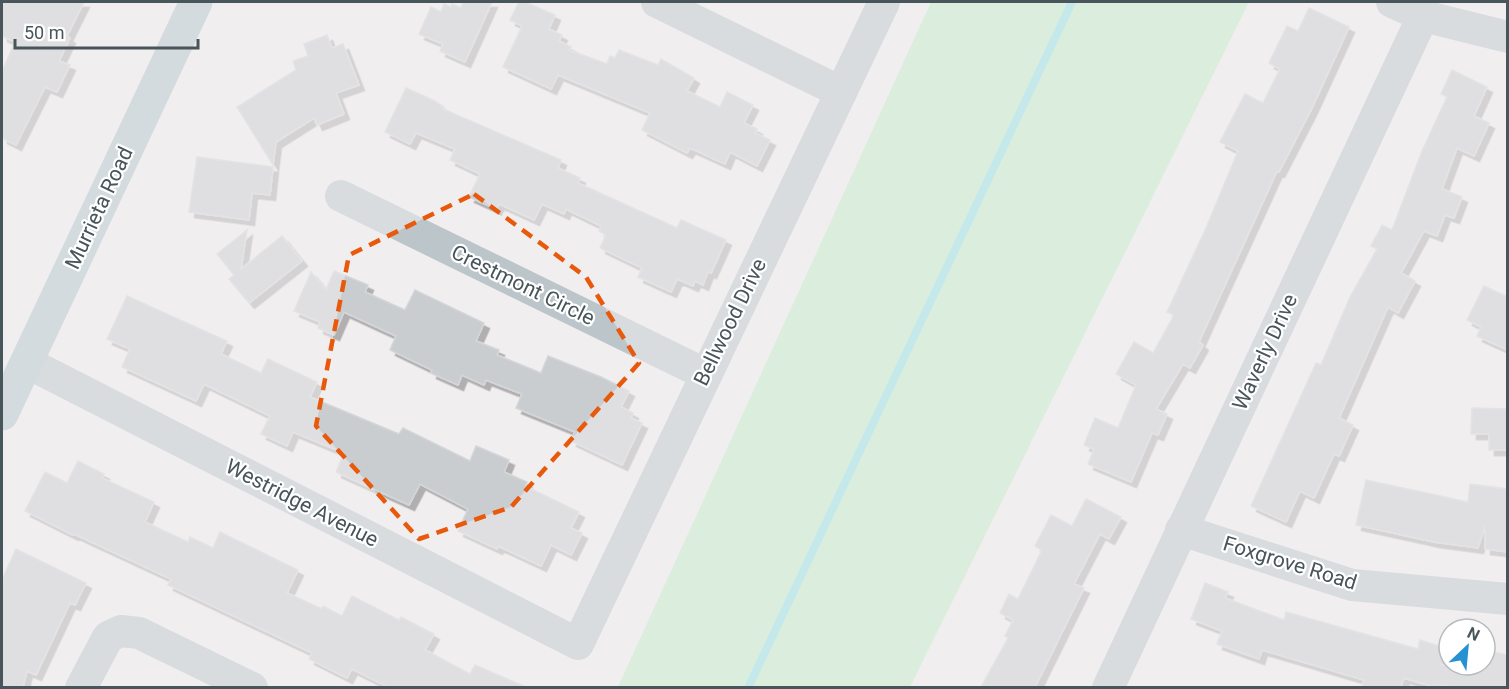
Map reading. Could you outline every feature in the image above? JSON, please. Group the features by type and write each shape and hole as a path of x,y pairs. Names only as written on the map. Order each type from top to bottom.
{"main road":[{"name":"Murrieta Road","path":"2,414 196,2"}],"street":[{"path":"657,2 841,92"},
{"name":"Bellwood Drive","path":"578,644 884,2"},
{"path":"1392,2 1423,16 1508,37"},
{"name":"Waverly Drive","path":"1108,687 1423,16"},
{"name":"Crestmont Circle","path":"341,196 705,374"},
{"name":"Westridge Avenue","path":"27,362 578,644"},
{"name":"Foxgrove Road","path":"1181,530 1352,585 1508,599"},
{"path":"81,687 108,637 121,631 139,633 252,687"}],"highlighted area":[{"path":"474,194 586,277 639,363 511,507 419,539 316,426 349,255"}],"green space":[{"path":"931,2 1249,2 910,687 618,687"}],"building":[{"path":"2,2 84,2 67,36 70,38 59,61 70,65 57,92 45,87 16,145 2,138 2,71 15,42 2,36"},
{"path":"463,2 492,2 465,62 440,51 443,44 419,34 431,7 441,12 444,4 451,7 452,4 461,8"},
{"path":"519,2 525,2 555,15 549,29 562,35 559,41 571,47 569,50 607,64 610,56 615,58 619,50 658,65 661,59 694,78 687,91 720,107 727,92 753,105 744,123 757,129 755,133 770,140 757,166 730,152 725,164 690,148 687,153 642,130 650,113 558,75 551,89 503,67 522,26 510,20"},
{"path":"1309,8 1349,27 1312,108 1279,172 1277,171 1199,342 1203,345 1190,368 1183,364 1156,409 1167,414 1158,435 1152,433 1131,482 1088,464 1094,449 1084,445 1095,418 1118,428 1136,385 1116,374 1134,342 1153,353 1174,315 1167,312 1238,151 1220,142 1245,94 1263,103 1280,69 1269,63 1287,26 1298,31"},
{"path":"327,35 332,48 343,44 359,85 336,93 344,114 317,125 314,118 276,142 273,165 237,107 296,70 293,61 308,56 304,44"},
{"path":"1452,70 1487,87 1474,116 1489,123 1474,156 1457,148 1442,189 1462,197 1454,218 1445,215 1437,236 1424,231 1401,273 1415,281 1398,313 1388,307 1339,418 1353,425 1339,456 1334,454 1314,498 1300,491 1286,522 1251,506 1316,363 1321,365 1350,297 1377,249 1371,246 1382,225 1392,230 1422,151 1447,97 1441,94"},
{"path":"406,88 433,100 444,107 443,109 561,160 558,168 580,178 578,183 677,228 681,220 726,240 711,273 708,272 703,285 695,281 693,286 677,279 671,292 638,277 642,268 600,248 606,235 599,231 601,226 566,209 564,214 542,204 534,220 499,204 496,209 469,197 480,174 450,160 455,149 416,133 410,144 385,132"},
{"path":"197,157 273,167 270,195 252,193 249,220 189,212"},
{"path":"247,230 241,269 282,236 302,261 249,303 229,279 234,275 217,254"},
{"path":"334,271 368,285 365,292 405,310 415,290 484,323 476,341 499,350 497,355 541,373 548,356 629,391 621,407 633,413 631,418 642,423 622,465 571,441 575,432 516,408 522,394 486,380 484,385 462,375 458,385 431,373 432,370 390,350 396,336 344,312 334,335 318,328 320,322 294,311 311,272 326,290"},
{"path":"1484,286 1508,297 1508,350 1477,336 1481,327 1467,320"},
{"path":"127,296 227,341 221,354 261,373 268,359 317,382 310,397 399,434 403,428 470,461 476,446 509,460 504,472 527,482 525,486 579,512 571,528 582,533 571,555 551,545 541,566 498,546 497,549 458,531 468,509 420,484 409,505 336,472 344,453 293,432 287,446 261,434 270,416 204,384 196,401 122,367 130,349 107,339"},
{"path":"1472,408 1508,409 1508,450 1489,450 1489,434 1471,434"},
{"path":"78,461 104,474 102,478 154,502 145,522 188,542 190,537 213,548 220,532 298,570 287,593 322,609 323,606 342,616 352,596 399,620 401,617 434,634 425,650 470,674 475,665 526,687 388,687 352,669 347,678 309,659 312,653 168,585 171,579 25,511 45,472 67,483"},
{"path":"1366,480 1468,502 1470,484 1508,489 1508,552 1485,549 1485,526 1478,548 1434,542 1356,525"},
{"path":"1086,499 1121,517 1109,539 1100,534 1074,584 1084,588 1035,687 981,687 1008,638 1005,636 1013,620 1000,613 1009,594 1018,599 1042,550 1035,546 1051,515 1072,526"},
{"path":"16,549 86,583 75,605 70,603 36,675 27,671 23,687 2,687 2,580"},
{"path":"1205,583 1228,592 1225,598 1284,620 1286,612 1418,649 1420,640 1437,645 1437,677 1497,677 1497,653 1508,655 1508,687 1452,687 1435,684 1434,687 1404,678 1401,687 1362,687 1364,680 1262,650 1259,659 1217,644 1222,631 1191,619"}],"waterway":[{"path":"748,688 1072,2"}]}
